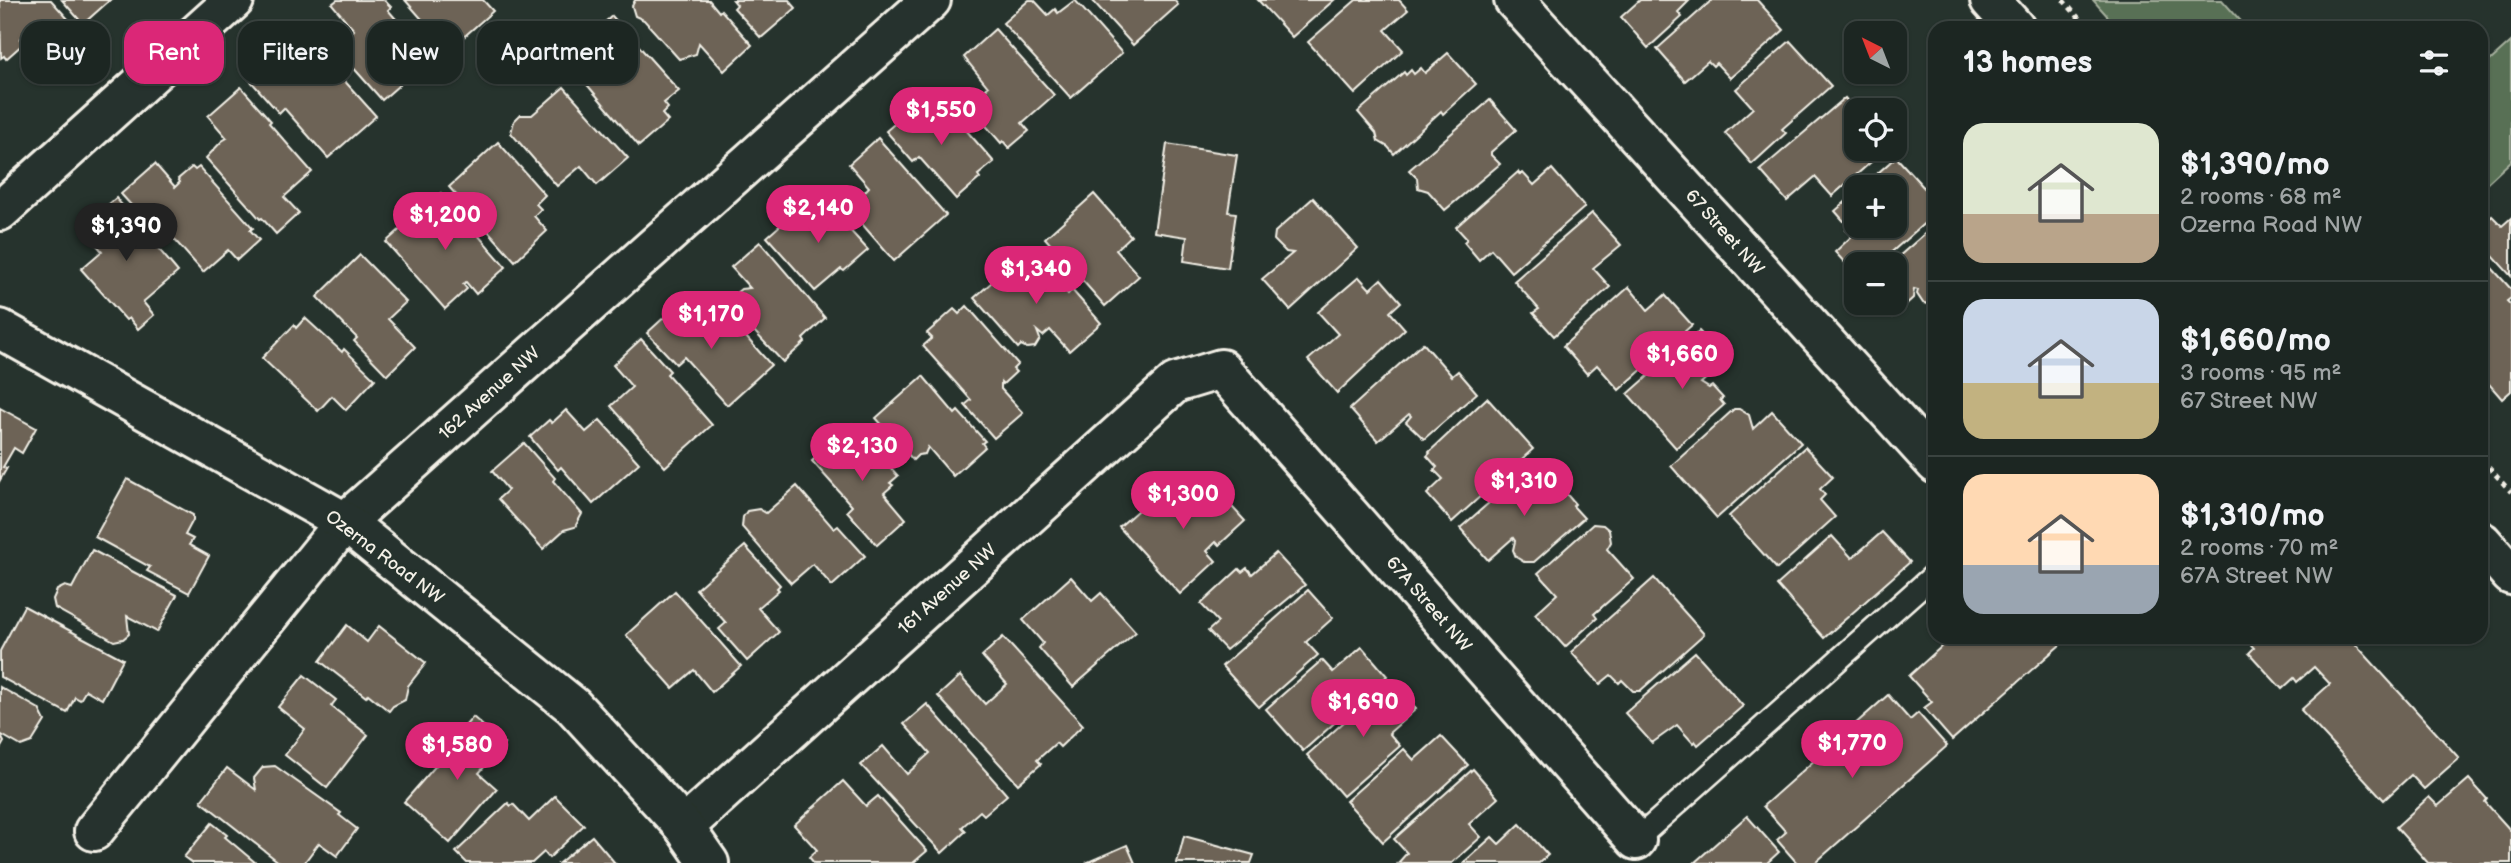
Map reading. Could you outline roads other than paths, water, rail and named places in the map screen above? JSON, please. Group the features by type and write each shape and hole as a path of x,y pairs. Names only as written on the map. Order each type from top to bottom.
{"street":[{"path":"0,211 234,0"},
{"name":"162 Avenue NW","path":"94,831 345,522 931,0"},
{"name":"67 Street NW","path":"1514,0 1928,455"},
{"path":"1990,0 2009,21"},
{"name":"Ozerna Road NW","path":"0,329 345,522 573,706 684,827 709,863"},
{"name":"161 Avenue NW","path":"684,827 1175,383 1221,369"},
{"name":"67A Street NW","path":"1221,369 1636,840"},
{"path":"2495,557 2511,593"}],"lane":[{"path":"1636,840 1928,580"}]}
